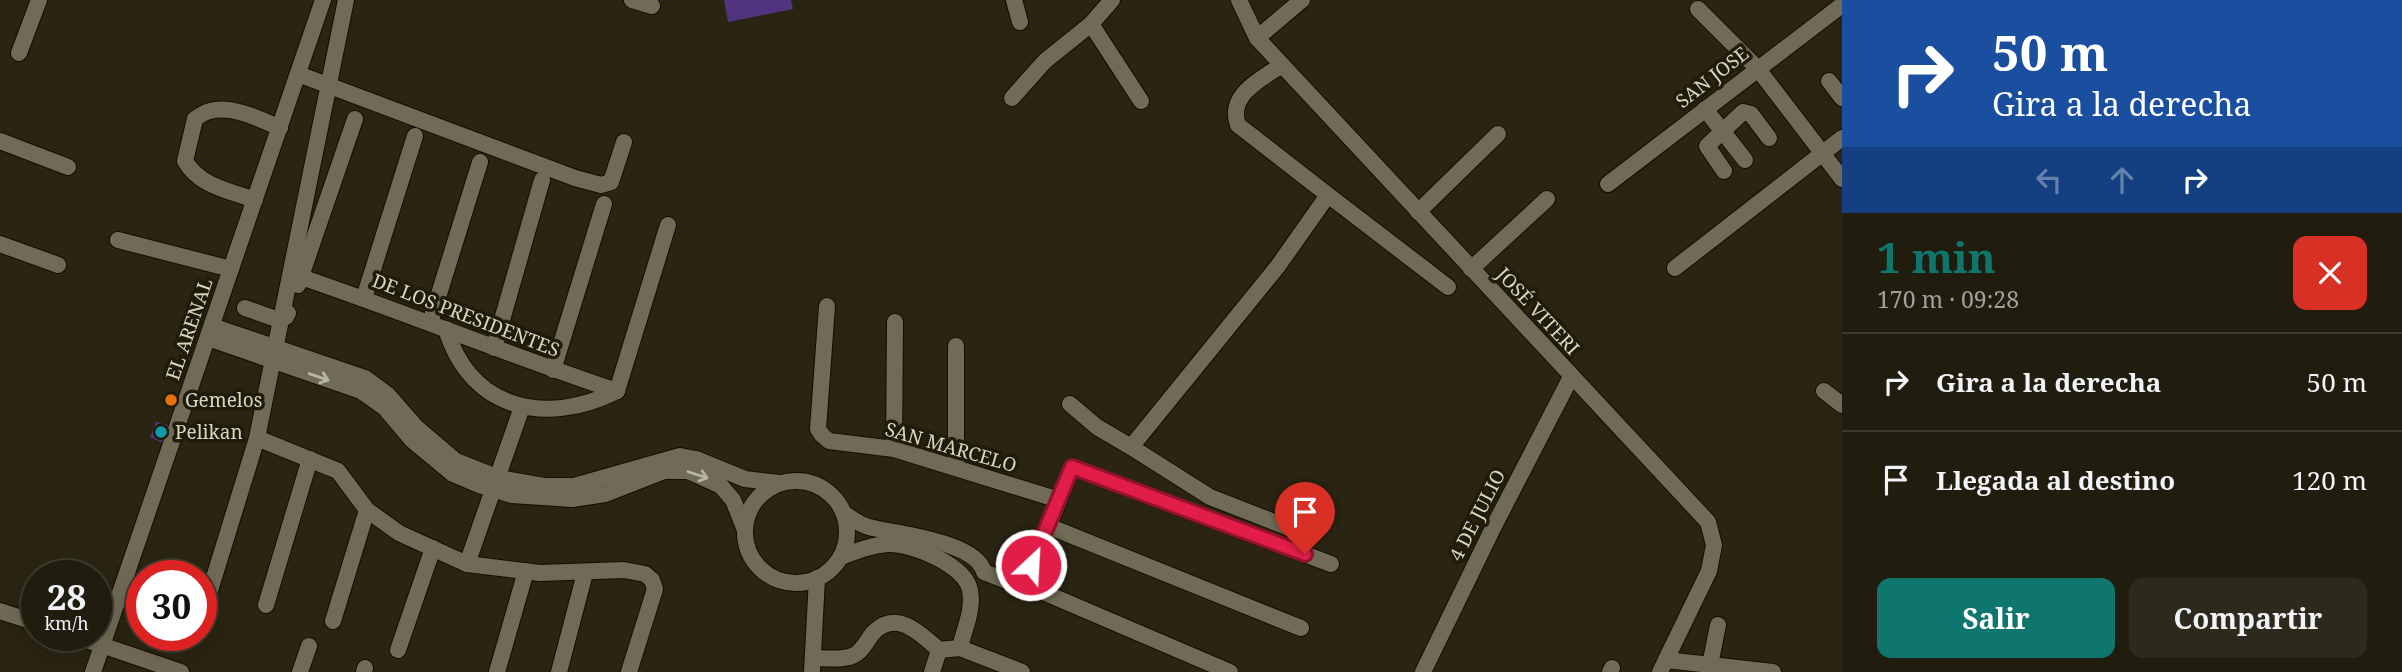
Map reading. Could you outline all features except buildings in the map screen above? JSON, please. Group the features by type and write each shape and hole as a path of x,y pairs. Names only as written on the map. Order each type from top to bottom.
{"street":[{"path":"19,53 39,0"},
{"name":"EL ARENAL","path":"112,617 323,0"},
{"path":"217,568 257,438 346,0"},
{"path":"632,0 652,6"},
{"path":"1014,0 1020,22"},
{"path":"1013,98 1045,61 1091,24 1112,0"},
{"name":"JOSÉ VITERI","path":"1240,0 1257,38 1708,522 1714,545 1709,571 1663,666"},
{"path":"1257,38 1302,0"},
{"name":"SAN JOSE","path":"1608,184 1842,5"},
{"path":"1698,9 1758,69 1842,179"},
{"path":"1091,24 1141,101"},
{"path":"1282,65 1241,96 1234,115 1238,125 1448,287"},
{"path":"298,74 575,178 601,185 611,182 624,142"},
{"path":"1829,80 1842,98"},
{"path":"1705,109 1745,160"},
{"path":"255,200 219,190 189,169 185,161 195,119 209,111 226,110 257,118 279,128"},
{"path":"1724,171 1707,147 1743,112 1749,112 1769,138"},
{"path":"245,309 279,320 286,317 355,119"},
{"path":"1418,212 1498,134"},
{"path":"364,298 415,136"},
{"path":"1675,268 1842,138"},
{"path":"0,141 68,167"},
{"path":"430,323 480,162"},
{"path":"494,348 542,180"},
{"path":"1131,447 1278,266 1328,195"},
{"path":"1471,270 1547,199"},
{"path":"553,370 604,204"},
{"path":"446,330 453,351 465,369 481,385 500,397 522,407 543,410 572,408 596,402 617,391 668,226"},
{"path":"118,240 231,270"},
{"path":"0,244 58,265"},
{"name":"DE LOS PRESIDENTES","path":"301,276 553,370 617,391"},
{"name":"SAN MARCELO","path":"827,306 818,429 829,441 894,449 1059,500"},
{"path":"894,449 895,322"},
{"path":"210,332 365,378 388,395 411,431 496,484 574,486 613,484 664,471 681,470 699,474 721,486 733,500 745,530 747,547 755,562 768,574 784,581 801,583 831,570 841,557 846,544 848,530 845,514 837,500 825,489 811,483 745,479 696,459 680,456 650,463 613,484"},
{"path":"956,346 956,467"},
{"name":"4 DE JULIO","path":"1423,672 1571,377"},
{"path":"1824,391 1842,405"},
{"path":"1070,404 1097,427 1210,497 1310,536"},
{"path":"467,564 522,407"},
{"path":"257,438 338,471 367,510 399,533 467,564 526,571 585,573 624,570 645,574 652,580 655,589 629,672"},
{"path":"266,605 310,459"},
{"path":"1022,583 1072,467 1331,564"},
{"path":"745,530 751,508 765,491 779,483"},
{"path":"332,621 367,510"},
{"path":"845,514 867,527 934,540 978,562 984,572 1022,583 1230,672"},
{"path":"1048,526 1301,628"},
{"path":"841,557 874,545 893,544 931,553 950,565 968,582 969,622 964,629 960,648"},
{"path":"397,650 433,548"},
{"path":"497,672 526,571"},
{"path":"968,582 975,582 984,572"},
{"path":"559,672 585,573"},
{"path":"817,578 812,665 856,654 875,630 890,622 915,628 939,650 960,648 1022,672"},
{"path":"0,611 21,618"},
{"path":"1710,665 1718,625"},
{"path":"300,672 309,646"},
{"path":"112,649 181,672"},
{"path":"932,672 939,650"},
{"name":"EL ARENAL","path":"93,672 100,651"},
{"path":"1663,666 1710,665 1773,672"}],"place":[{"name":"Gemelos","path":"171,400"},
{"name":"Pelikan","path":"161,432"}],"route":[{"path":"1031,565 1072,467 1305,554"}]}
